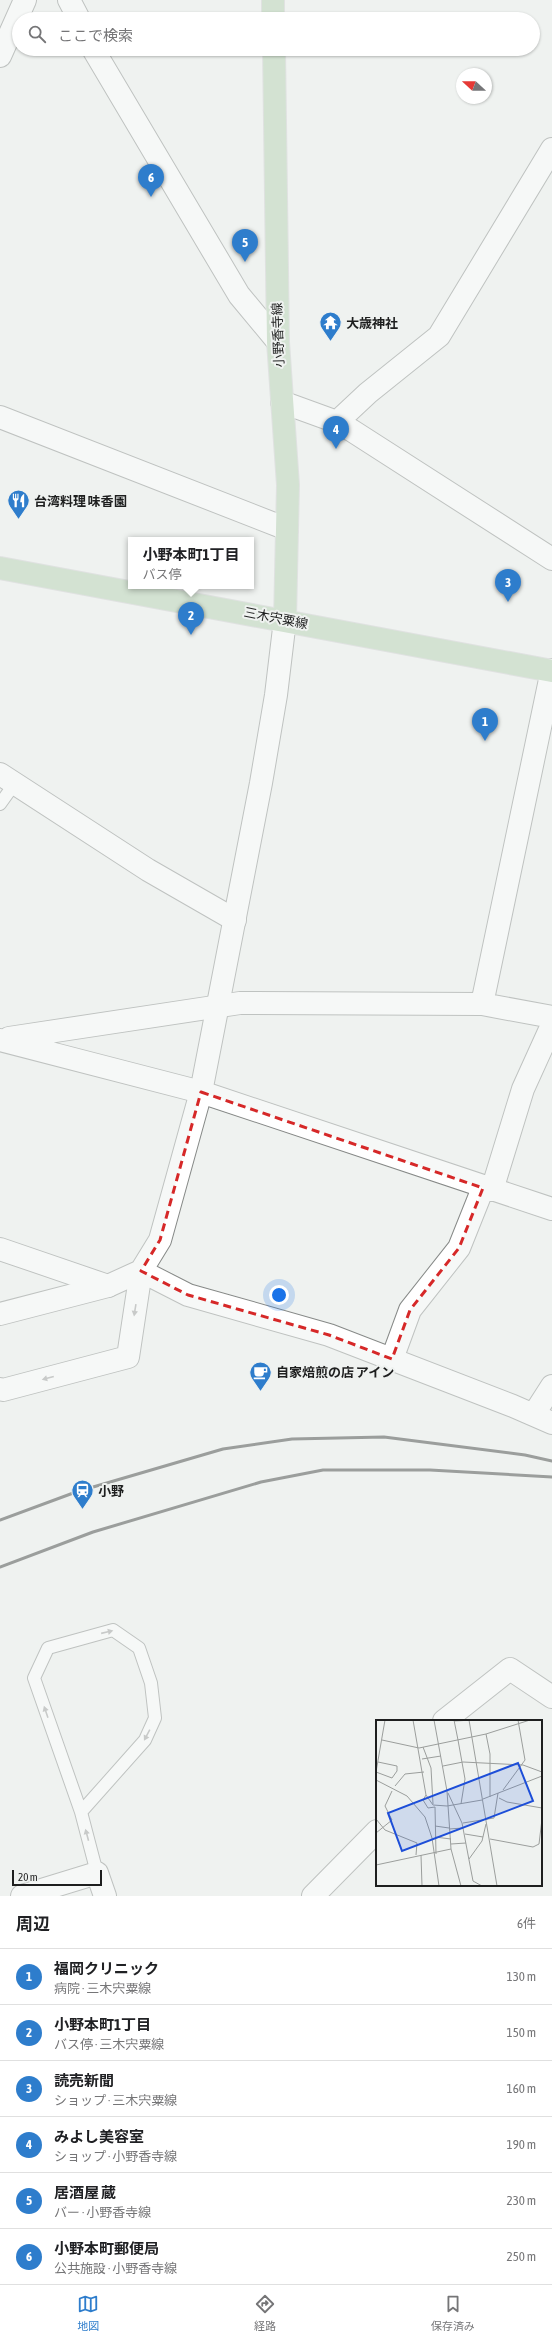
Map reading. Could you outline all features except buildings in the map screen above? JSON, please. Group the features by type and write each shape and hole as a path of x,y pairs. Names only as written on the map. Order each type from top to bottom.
{"main road":[{"path":"273,0 273,12"},
{"name":"小野香寺線","path":"274,56 278,342 288,485 285,620"},
{"name":"三木宍粟線","path":"0,568 552,671"}],"street":[{"path":"20,12 25,0"},
{"path":"69,0 75,12"},
{"path":"0,56 12,29"},
{"path":"97,56 239,295 278,342"},
{"path":"337,422 368,393 439,336 552,150"},
{"path":"282,402 337,422 552,559"},
{"path":"0,417 287,529"},
{"path":"0,1389 3,1390 128,1357 141,1271 160,1240 202,1092 276,695 285,620"},
{"path":"482,1004 552,671"},
{"path":"8,779 148,870 235,920"},
{"path":"0,1040 217,1006 240,1004 482,1004 552,1017"},
{"path":"392,1359 410,1310 459,1248 488,1189 523,1089 552,1025"},
{"path":"0,1040 202,1092 488,1189 552,1209"},
{"path":"0,1249 108,1286"},
{"path":"0,1314 108,1286 141,1271"},
{"path":"141,1271 188,1295 329,1335 543,1419 552,1386"},
{"path":"445,1720 510,1669 552,1697"},
{"path":"313,1896 376,1832"},
{"path":"22,1896 97,1873 105,1896"}],"lane":[{"path":"0,804 8,779"},
{"path":"81,1812 145,1740 155,1718 151,1683 139,1648 113,1630 48,1648 34,1678 81,1812 97,1873"}],"highlighted area":[{"path":"201,1092 483,1188 459,1248 410,1310 392,1359 329,1335 188,1295 141,1271 160,1240"}],"railway":[{"path":"0,1520 76,1492 223,1449 292,1439 384,1437 525,1455 552,1461"},
{"path":"0,1567 93,1532 261,1482 323,1470 430,1470 552,1477"}],"place":[{"name":"小野本町郵便局","path":"151,197"},
{"name":"居酒屋 蔵","path":"245,262"},
{"name":"大歳神社","path":"331,342"},
{"name":"みよし美容室","path":"336,449"},
{"name":"台湾料理 味香園","path":"19,520"},
{"name":"読売新聞","path":"508,602"},
{"name":"小野本町1丁目","path":"191,635"},
{"name":"福岡クリニック","path":"485,741"},
{"name":"自家焙煎の店 アイン","path":"260,1392"},
{"name":"小野","path":"82,1510"}]}
